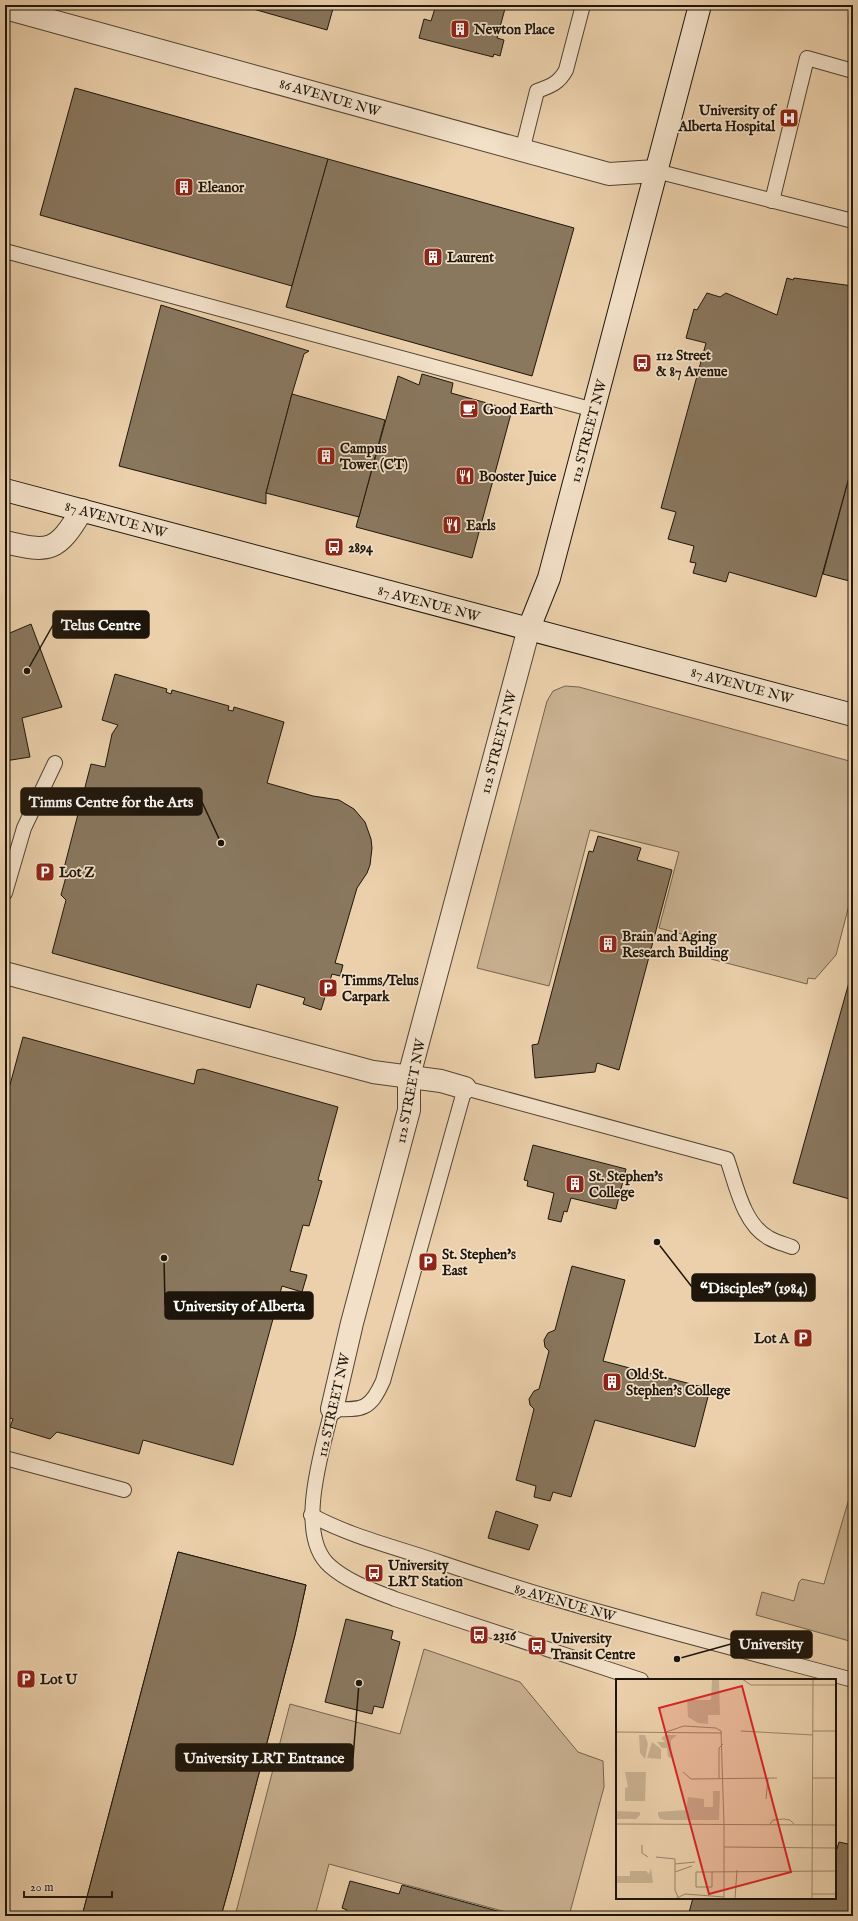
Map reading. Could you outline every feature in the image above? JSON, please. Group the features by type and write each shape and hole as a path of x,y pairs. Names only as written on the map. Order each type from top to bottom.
{"street":[{"name":"112 STREET NW","path":"332,1409 352,1323 409,1110 410,1076 529,628 549,578 700,5"},
{"name":"86 AVENUE NW","path":"5,8 609,174 656,170"},
{"name":"87 AVENUE NW","path":"5,490 853,715"},
{"path":"5,542 33,549 51,547 72,528 82,510"},
{"path":"5,973 372,1072 441,1081 465,1088"}],"lane":[{"path":"522,151 537,91 553,86 561,80 566,70 583,5"},
{"path":"772,200 807,58 853,71"},
{"path":"656,170 853,221"},
{"path":"5,251 594,410"},
{"path":"5,893 24,828 55,763"},
{"path":"332,1409 358,1409 365,1406 372,1402 380,1387 465,1088 727,1159 747,1213 755,1225 768,1238 792,1247"},
{"name":"112 STREET NW","path":"311,1515 315,1484 332,1409"},
{"path":"5,1458 124,1490"},
{"path":"311,1515 314,1538 322,1555 330,1566 358,1585 395,1600 638,1679"},
{"name":"89 AVENUE NW","path":"311,1515 356,1534 559,1601 852,1679"},
{"path":"836,1681 852,1679"}],"shaded area":[{"path":"565,686 579,687 853,762 853,890 836,955 815,979 808,978 807,984 711,959 715,943 659,928 679,852 590,830 549,986 477,968 547,701 553,691"},
{"path":"853,1485 853,1642 756,1615 762,1592 794,1601 799,1582 802,1579 824,1584"},
{"path":"424,1649 520,1682 578,1752 603,1761 604,1787 569,1916 521,1916 329,1864 315,1916 235,1916 290,1704 400,1734"}],"building":[{"path":"239,5 334,5 327,30"},
{"name":"Newton Place","path":"436,5 506,5 497,38 504,40 500,56 494,54 493,57 419,38 424,19 431,21"},
{"name":"Eleanor","path":"75,88 328,159 292,286 40,215"},
{"name":"Laurent","path":"328,159 574,228 532,376 286,307"},
{"path":"787,278 793,280 794,278 853,286 853,463 816,597 729,572 726,582 693,573 696,563 690,562 694,546 668,539 676,512 661,508 706,343 686,338 694,309 697,310 707,293 720,297 726,293 777,315"},
{"path":"161,305 309,351 304,354 292,394 266,493 266,504 119,466"},
{"path":"422,374 453,383 451,393 512,410 472,558 356,527 398,376 419,385"},
{"name":"Campus Tower (CT)","path":"292,394 385,420 359,517 266,493"},
{"path":"853,463 853,582 823,574"},
{"path":"31,624 62,707 22,718 30,757 5,761 5,635"},
{"path":"115,674 167,689 166,692 171,694 172,690 229,706 228,710 233,711 234,707 284,722 267,783 313,796 339,800 354,809 365,822 371,839 372,848 370,865 367,873 357,888 335,963 343,965 340,976 332,974 321,1010 303,1004 305,998 257,984 250,1008 52,953 66,900 61,895 67,873 63,872 91,764 105,767 112,734 118,725 102,720"},
{"name":"Brain and Aging Research Building","path":"598,836 641,848 637,860 672,870 619,1070 597,1063 595,1072 535,1078 532,1045 538,1044 589,851 593,852"},
{"path":"853,968 853,1200 793,1183"},
{"path":"23,1037 194,1084 197,1070 203,1069 338,1107 318,1180 322,1181 309,1226 303,1225 290,1271 307,1275 302,1292 282,1286 233,1465 143,1440 139,1454 57,1432 50,1439 10,1427 13,1419 5,1417 5,1103"},
{"name":"St. Stephen's College","path":"533,1145 626,1169 616,1209 571,1198 567,1212 564,1211 561,1222 548,1219 554,1193 527,1186 528,1181 524,1180"},
{"name":"Old St. Stephen's College","path":"572,1266 625,1280 603,1361 710,1389 695,1447 595,1420 571,1497 553,1492 550,1501 534,1497 536,1486 516,1480 534,1409 530,1405 529,1399 534,1391 539,1389 549,1351 545,1347 544,1340 548,1333 555,1330"},
{"path":"496,1511 538,1525 529,1550 488,1538"},
{"path":"178,1552 306,1585 295,1635 233,1873 221,1916 82,1916"},
{"path":"178,1552 306,1585 295,1635 233,1873 221,1916 82,1916"},
{"path":"346,1619 393,1631 391,1639 400,1642 383,1708 374,1706 372,1714 325,1702"},
{"path":"839,1842 848,1844 853,1843 853,1916 688,1916 693,1899 836,1899 836,1852"},
{"path":"350,1881 399,1894 402,1885 501,1912 499,1916 346,1916 347,1910 342,1908"}],"place":[{"name":"Newton Place","path":"460,29"},
{"name":"University of Alberta Hospital","path":"789,118"},
{"name":"Eleanor","path":"184,187"},
{"name":"Laurent","path":"433,257"},
{"name":"112 Street & 87 Avenue","path":"642,363"},
{"name":"Good Earth","path":"469,409"},
{"name":"Campus Tower (CT)","path":"326,456"},
{"name":"Booster Juice","path":"465,476"},
{"name":"Earls","path":"452,525"},
{"name":"2894","path":"334,547"},
{"name":"Telus Centre","path":"27,671"},
{"name":"Timms Centre for the Arts","path":"221,843"},
{"name":"Lot Z","path":"45,872"},
{"name":"Brain and Aging Research Building","path":"608,944"},
{"name":"Timms/Telus Carpark","path":"328,988"},
{"name":"St. Stephen's College","path":"575,1184"},
{"name":"“Disciples” (1984)","path":"657,1242"},
{"name":"University of Alberta","path":"164,1258"},
{"name":"St. Stephen's East","path":"428,1262"},
{"name":"Lot A","path":"803,1338"},
{"name":"Old St. Stephen's College","path":"612,1382"},
{"name":"University LRT Station","path":"374,1573"},
{"name":"2316","path":"479,1635"},
{"name":"University Transit Centre","path":"537,1646"},
{"name":"University","path":"677,1659"},
{"name":"Lot U","path":"26,1679"},
{"name":"University LRT Entrance","path":"359,1683"}]}
